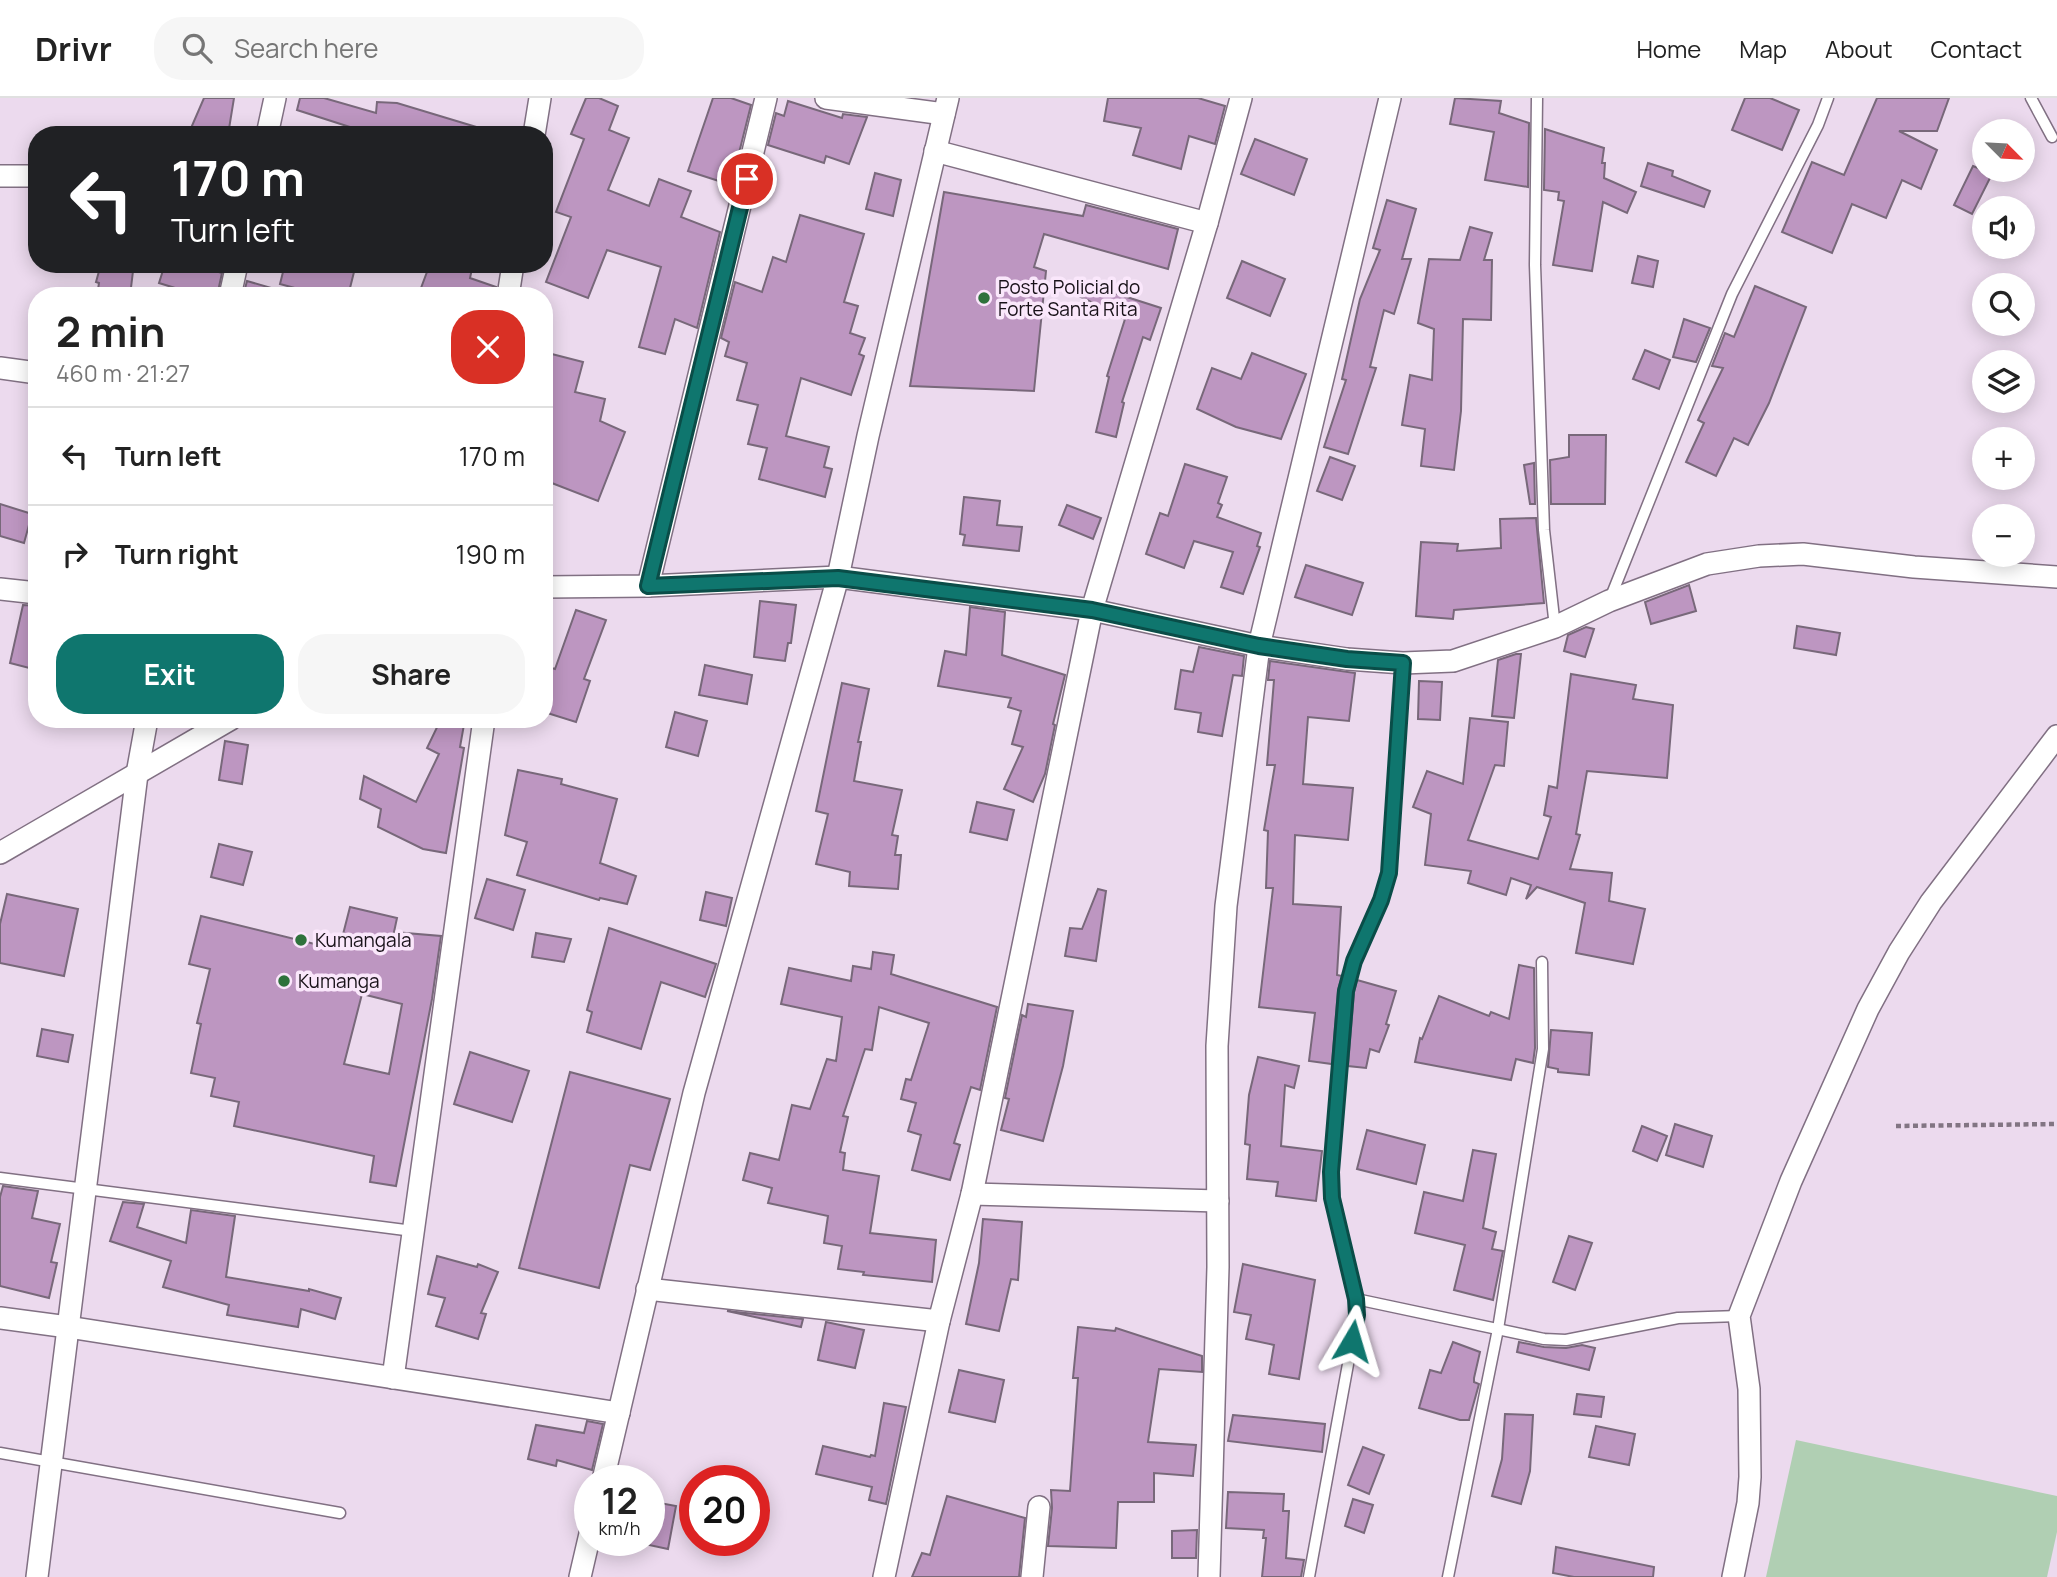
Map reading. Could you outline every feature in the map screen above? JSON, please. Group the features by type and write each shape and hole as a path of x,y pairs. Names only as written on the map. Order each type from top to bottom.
{"street":[{"path":"269,126 275,98"},
{"path":"535,126 540,98"},
{"path":"648,586 766,98"},
{"path":"607,1465 694,1093 838,578 868,436 946,106 826,98"},
{"path":"884,1577 939,1321 972,1194 1092,610 1207,223 1241,98"},
{"path":"1209,1577 1218,1267 1217,1046 1226,906 1259,646 1390,98"},
{"path":"935,151 1207,223"},
{"path":"0,176 28,176"},
{"path":"0,368 28,372"},
{"path":"553,587 838,578 1092,610 1259,646 1347,659 1403,663 1453,661 1555,627 1609,601 1707,564 1792,554 1824,555 1914,567 2057,577"},
{"path":"0,590 28,592"},
{"path":"37,1577 137,774 145,728"},
{"path":"0,853 216,728"},
{"path":"393,1378 483,728"},
{"path":"1733,1577 1748,1503 1750,1477 1749,1389 1739,1316 1791,1181 1868,1009 1899,952 1931,902 2057,736"},
{"path":"972,1194 1218,1201"},
{"path":"648,1289 939,1321"},
{"path":"0,1318 619,1413"},
{"path":"1032,1577 1038,1507"},
{"path":"580,1577 585,1556"}],"lane":[{"path":"1537,98 1535,265 1544,530 1555,627"},
{"path":"1609,601 1732,294 1818,125 1828,98"},
{"path":"2031,98 2052,137"},
{"path":"1309,1577 1357,1315 1356,1299 1332,1198 1331,1172 1346,991 1354,961 1381,900 1389,873 1403,663"},
{"path":"1448,1577 1498,1329 1543,1049 1542,962"},
{"path":"0,1178 413,1230"},
{"path":"1356,1299 1544,1339 1566,1340 1678,1318 1739,1316"},
{"path":"0,1453 340,1513"}],"path":[{"path":"1895,1126 2057,1124"}],"green space":[{"path":"1796,1440 2057,1496 2057,1532 2047,1577 1766,1577"}],"building":[{"path":"204,98 234,98 229,126 192,126"},
{"path":"300,98 324,98 376,113 377,102 397,103 473,126 347,126 297,110"},
{"path":"586,98 599,98 618,106 609,130 629,138 608,190 649,206 659,179 691,191 681,217 720,232 697,328 675,319 665,354 639,347 661,267 607,250 588,298 546,282 549,273 553,273 553,264 571,217 556,212 584,139 571,134"},
{"path":"713,98 731,98 751,105 728,184 688,171"},
{"path":"1108,98 1198,98 1225,106 1215,144 1189,136 1181,169 1133,155 1141,128 1104,121"},
{"path":"1455,98 1501,101 1499,113 1529,123 1528,187 1485,180 1494,132 1450,124"},
{"path":"1745,98 1770,98 1799,110 1782,150 1732,130"},
{"path":"1877,98 1949,98 1937,131 1899,131 1937,150 1921,189 1902,180 1886,218 1852,204 1832,253 1782,232 1812,162 1844,175"},
{"path":"788,101 842,118 843,114 867,117 849,164 826,156 824,163 768,145 776,113 784,116"},
{"path":"1545,129 1604,148 1604,178 1636,192 1627,213 1603,202 1592,271 1553,265 1564,201 1558,200 1559,192 1544,190"},
{"path":"1255,139 1307,159 1294,195 1241,174"},
{"path":"1648,163 1673,171 1672,176 1710,191 1704,207 1641,186"},
{"path":"1972,168 1972,182 1988,182 1981,196 1972,196 1972,214 1954,205"},
{"path":"875,173 901,180 893,216 866,209"},
{"name":"Posto Policial do Forte Santa Rita","path":"944,192 1083,216 1086,205 1178,229 1168,269 1044,234 1034,267 1046,271 1034,391 910,386"},
{"path":"1387,200 1416,209 1402,259 1411,259 1394,314 1384,310 1370,367 1376,368 1348,454 1324,447 1346,380 1342,379 1360,299 1380,250 1373,248"},
{"path":"800,215 864,234 844,302 858,306 850,333 865,338 859,354 864,356 851,395 801,378 786,436 829,447 824,467 832,469 825,497 759,479 767,448 748,444 758,405 737,400 747,363 725,356 729,342 721,338 735,282 762,292 773,257 786,262"},
{"path":"1470,227 1492,233 1484,260 1492,260 1491,320 1463,319 1461,411 1454,470 1421,466 1425,429 1402,425 1410,375 1432,380 1434,329 1418,323 1429,259 1460,260"},
{"path":"1638,256 1658,261 1653,287 1632,283"},
{"path":"1242,261 1285,279 1270,316 1227,298"},
{"path":"98,273 133,273 131,287 98,287 99,283 96,282"},
{"path":"162,273 222,273 219,287 172,287 159,283"},
{"path":"283,273 354,273 350,287 291,287 280,284"},
{"path":"427,273 471,273 470,278 496,287 421,287"},
{"path":"247,281 268,287 245,287"},
{"path":"1080,282 1161,308 1150,340 1143,337 1122,402 1124,403 1116,437 1096,432 1109,377 1107,376 1125,319 1075,294"},
{"path":"1755,286 1806,307 1769,403 1748,445 1734,438 1716,476 1686,462 1704,423 1698,420 1723,368 1712,366 1725,333 1734,337"},
{"path":"1684,319 1710,328 1696,362 1673,357"},
{"path":"1645,350 1670,360 1659,389 1633,379"},
{"path":"1252,353 1306,374 1281,439 1236,427 1197,409 1212,368 1241,379"},
{"path":"553,354 583,362 575,392 605,399 600,421 625,432 598,501 553,484"},
{"path":"1569,435 1606,435 1605,504 1551,504 1550,460 1569,457"},
{"path":"1330,457 1355,466 1342,500 1317,491"},
{"path":"1534,463 1535,504 1530,504 1524,465"},
{"path":"1185,464 1227,477 1218,503 1222,505 1217,517 1261,533 1257,546 1260,547 1243,594 1221,587 1233,552 1194,541 1184,568 1146,554 1160,513 1168,516"},
{"path":"964,497 1000,501 997,525 1022,527 1019,551 963,545 965,535 960,534"},
{"path":"0,504 28,513 24,543 0,536"},
{"path":"1067,505 1101,518 1093,539 1059,525"},
{"path":"1536,518 1544,603 1454,610 1453,619 1416,616 1421,542 1458,544 1457,551 1501,548 1500,519"},
{"path":"1306,565 1363,583 1352,615 1295,597"},
{"path":"1689,585 1696,611 1651,624 1645,602"},
{"path":"760,601 796,605 791,643 788,643 785,661 754,657"},
{"path":"23,605 28,605 28,668 10,663"},
{"path":"970,607 1005,612 1002,655 1065,675 1045,774 1033,802 1004,789 1023,747 1012,744 1021,711 1008,707 1011,698 938,686 945,651 966,655"},
{"path":"576,610 606,620 584,679 590,681 576,722 553,715 555,669"},
{"path":"1797,626 1840,633 1836,655 1794,648"},
{"path":"1586,627 1594,629 1585,657 1564,651 1568,635"},
{"path":"1199,647 1244,656 1242,676 1233,675 1222,736 1198,732 1201,713 1175,709 1181,670 1193,672"},
{"path":"1521,654 1514,718 1492,716 1498,660"},
{"path":"1270,661 1355,673 1349,721 1308,717 1303,784 1353,788 1348,840 1295,835 1293,904 1341,907 1337,975 1342,976 1338,990 1332,1064 1309,1061 1315,1013 1259,1007 1273,888 1266,888 1268,831 1264,830 1275,765 1267,765 1274,680 1268,680"},
{"path":"705,665 752,675 747,704 699,695"},
{"path":"1571,674 1636,685 1633,699 1673,705 1667,778 1587,771 1576,834 1580,835 1570,869 1612,873 1609,901 1645,909 1633,964 1576,953 1585,903 1537,887 1526,899 1531,885 1511,878 1506,895 1468,883 1471,871 1425,865 1431,814 1413,807 1427,771 1463,784 1470,718 1508,722 1504,766 1495,765 1468,840 1538,859 1551,817 1544,815 1549,786 1557,788"},
{"path":"1419,681 1442,682 1440,720 1418,719"},
{"path":"842,683 869,689 858,742 861,742 854,781 902,790 892,835 898,836 895,855 901,855 898,889 849,886 850,872 816,864 828,814 816,811"},
{"path":"675,712 707,721 698,756 666,747"},
{"path":"437,728 463,728 460,747 464,748 446,853 423,849 378,827 381,809 360,799 364,776 416,802 439,754 427,748"},
{"path":"225,741 248,745 242,784 219,780"},
{"path":"518,770 562,779 561,784 617,799 600,863 636,876 627,904 600,898 599,900 517,875 527,842 505,835"},
{"path":"977,802 1014,810 1007,840 970,832"},
{"path":"219,844 252,852 243,885 211,877"},
{"path":"487,879 525,890 513,930 475,918"},
{"path":"1098,889 1106,891 1096,961 1065,956 1070,928 1082,929"},
{"path":"706,892 732,898 726,926 700,920"},
{"path":"7,894 78,909 64,976 0,963 0,924"},
{"path":"350,907 397,918 394,932 441,936 432,999 396,1186 370,1182 374,1156 234,1126 239,1102 211,1096 215,1078 191,1073 201,1024 197,1023 210,969 189,964 201,916 339,950","holes":["362,994 402,1004 389,1074 344,1064"]},
{"path":"609,928 716,964 705,997 661,982 641,1049 587,1032 592,1012 587,1010"},
{"path":"536,933 571,939 564,962 532,957"},
{"path":"873,952 894,955 891,974 997,1007 980,1090 971,1087 954,1143 960,1145 950,1180 912,1170 921,1135 908,1131 916,1103 901,1099 906,1079 911,1080 929,1023 879,1007 872,1050 865,1049 843,1116 848,1117 840,1152 845,1153 843,1170 879,1176 870,1233 936,1240 932,1282 863,1275 864,1272 838,1269 842,1246 824,1243 828,1216 768,1203 772,1188 743,1180 750,1153 779,1160 792,1105 810,1109 827,1059 836,1061 842,1017 781,1004 789,968 851,981 853,966 871,969"},
{"path":"1519,965 1534,968 1533,1063 1516,1059 1511,1080 1415,1062 1420,1038 1422,1039 1439,996 1489,1016 1491,1012 1509,1019"},
{"path":"1357,980 1396,991 1386,1024 1389,1025 1379,1052 1370,1049 1366,1068 1348,1066"},
{"path":"1028,1004 1073,1011 1063,1066 1043,1141 1001,1130 1009,1099 1005,1098 1022,1015 1026,1017"},
{"path":"42,1029 73,1035 68,1062 37,1056"},
{"path":"1551,1030 1592,1033 1589,1075 1558,1072 1558,1069 1548,1067"},
{"path":"470,1052 529,1071 512,1122 454,1104"},
{"path":"1258,1057 1299,1066 1294,1088 1285,1085 1281,1146 1322,1151 1316,1201 1276,1196 1278,1182 1247,1179 1250,1145 1245,1144 1249,1095"},
{"path":"570,1072 670,1099 650,1170 630,1165 599,1288 519,1268"},
{"path":"1675,1124 1712,1136 1703,1167 1666,1155"},
{"path":"1642,1126 1667,1136 1657,1161 1633,1151"},
{"path":"1367,1130 1425,1145 1416,1184 1357,1169"},
{"path":"1473,1150 1496,1154 1483,1228 1496,1232 1492,1249 1503,1251 1493,1300 1454,1290 1465,1245 1415,1233 1424,1192 1463,1201"},
{"path":"3,1186 38,1191 32,1218 60,1224 51,1262 57,1263 49,1298 0,1286 0,1197"},
{"path":"123,1202 144,1204 137,1227 186,1243 191,1210 235,1216 226,1277 309,1289 341,1298 335,1319 301,1309 298,1327 227,1315 229,1305 163,1287 171,1261 110,1241"},
{"path":"983,1219 1022,1222 1018,1280 1011,1279 999,1331 966,1324 979,1263"},
{"path":"1569,1236 1592,1243 1575,1290 1553,1282"},
{"path":"437,1256 477,1267 478,1264 498,1272 481,1313 486,1314 478,1339 436,1326 445,1298 428,1294"},
{"path":"1243,1264 1315,1280 1299,1379 1269,1374 1274,1345 1246,1339 1251,1315 1234,1312"},
{"path":"727,1311 803,1319 801,1327"},
{"path":"826,1322 864,1330 855,1368 818,1360"},
{"path":"1078,1327 1115,1331 1116,1328 1202,1356 1202,1372 1159,1369 1148,1442 1196,1445 1193,1476 1154,1473 1154,1502 1118,1502 1116,1548 1048,1546 1051,1490 1070,1491 1078,1378 1073,1378"},
{"path":"1453,1342 1480,1352 1474,1378 1474,1382 1479,1384 1469,1420 1460,1420 1419,1408 1430,1370 1441,1373"},
{"path":"1519,1342 1544,1347 1566,1348 1582,1345 1595,1348 1589,1370 1517,1352"},
{"path":"959,1370 1004,1380 995,1422 949,1412"},
{"path":"1577,1394 1604,1397 1601,1417 1574,1414"},
{"path":"884,1403 906,1407 886,1504 869,1500 872,1487 816,1474 823,1446 875,1456"},
{"path":"1505,1414 1533,1415 1530,1471 1521,1504 1492,1496 1502,1459"},
{"path":"1233,1415 1325,1424 1322,1452 1228,1441"},
{"path":"587,1421 603,1424 593,1465 574,1465 557,1460 556,1466 528,1459 536,1425 584,1433"},
{"path":"1596,1426 1635,1434 1629,1465 1589,1457"},
{"path":"1363,1447 1384,1455 1369,1494 1348,1485"},
{"path":"1228,1492 1284,1494 1283,1511 1289,1511 1286,1558 1304,1560 1301,1577 1262,1577 1266,1538 1263,1538 1264,1530 1226,1528"},
{"path":"947,1496 1025,1518 1019,1577 912,1577 922,1553 930,1555"},
{"path":"1353,1499 1373,1505 1364,1533 1345,1526"},
{"path":"665,1504 676,1506 668,1549 665,1548"},
{"path":"1197,1530 1196,1558 1172,1558 1172,1531"},
{"path":"1556,1547 1654,1567 1653,1577 1574,1577 1553,1573"}],"place":[{"name":"Posto Policial do Forte Santa Rita","path":"984,298"},
{"name":"Kumangala","path":"301,940"},
{"name":"Kumanga","path":"284,981"}],"route":[{"path":"747,179 648,586 838,578 1092,610 1259,646 1347,659 1403,663 1389,873 1381,900 1354,961 1346,991 1331,1172 1332,1198 1356,1299 1357,1315 1352,1341"}]}
